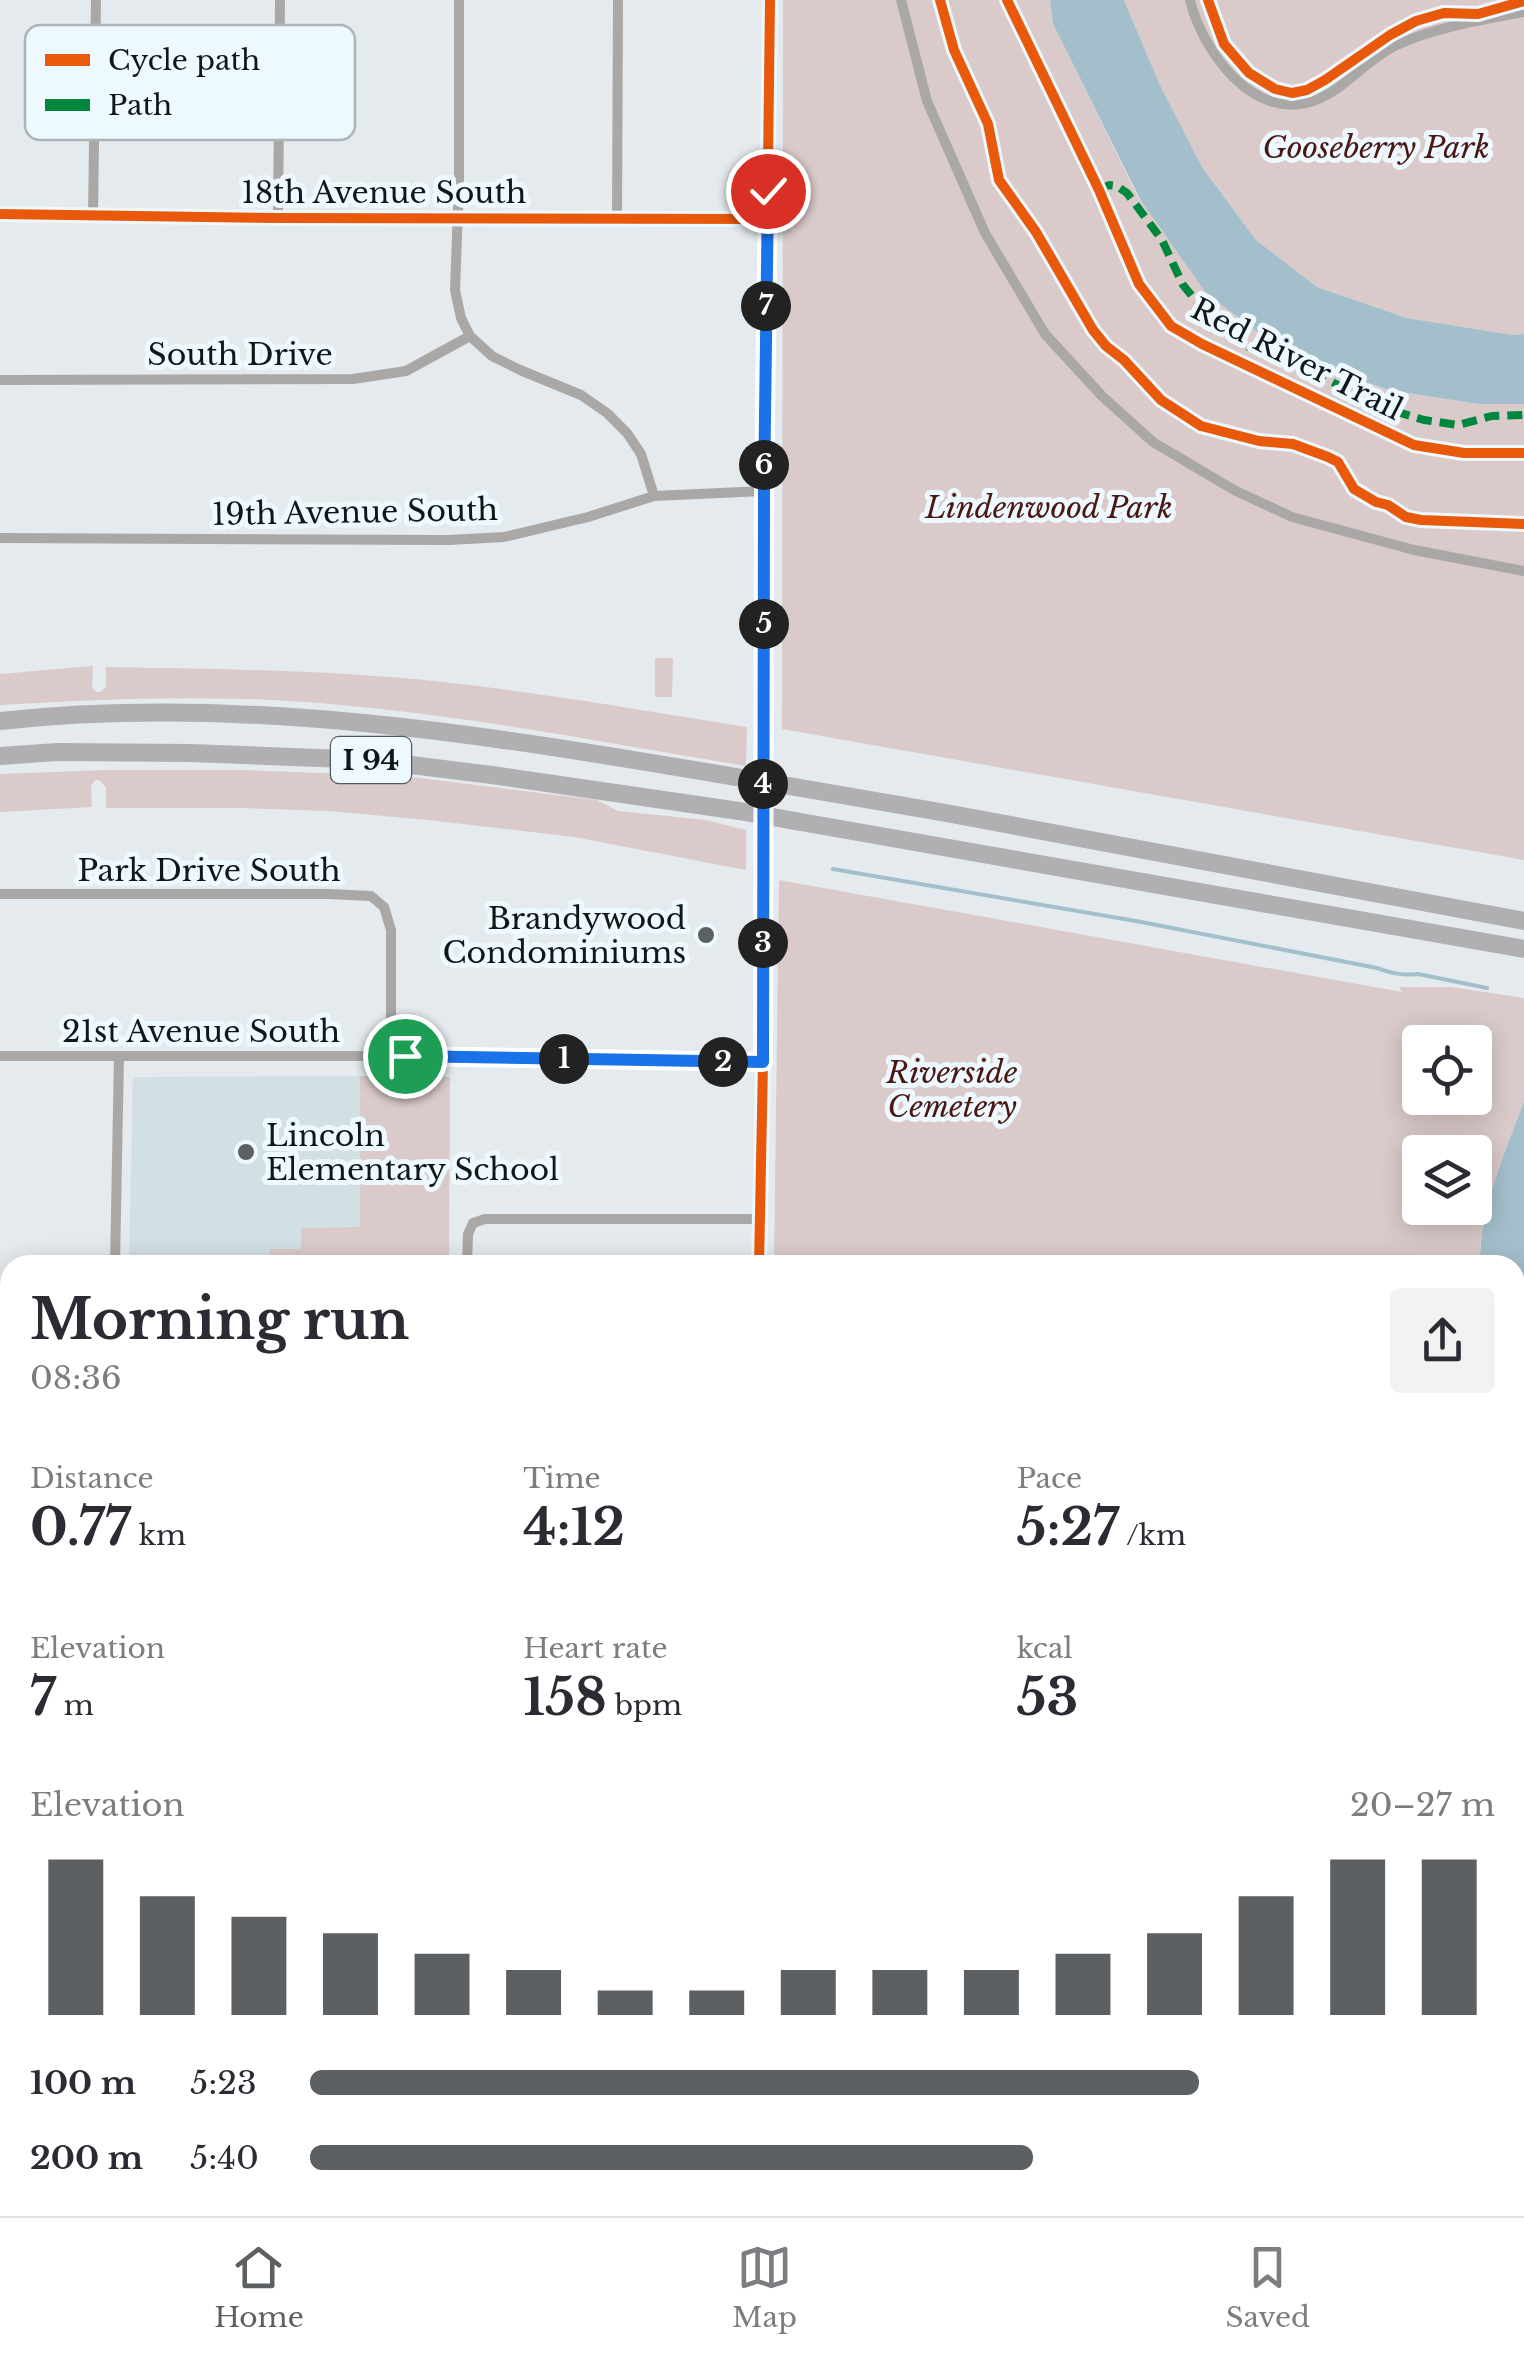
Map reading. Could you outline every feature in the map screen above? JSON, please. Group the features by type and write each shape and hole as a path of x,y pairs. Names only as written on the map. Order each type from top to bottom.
{"highway":[{"name":"I 94","path":"0,720 59,714 191,712 368,722 566,748 1020,826 1524,921"},
{"name":"I 94","path":"0,756 57,752 190,753 372,760 492,774 795,821 1524,949"},
{"path":"0,766 107,753"}],"street":[{"path":"96,0 96,25"},
{"path":"280,0 280,25"},
{"path":"460,0 455,290 461,318 470,336 492,356 581,395 607,414 641,454 654,496"},
{"path":"617,218 618,0"},
{"path":"759,1255 770,0"},
{"path":"901,0 927,101 984,233 1045,334 1102,396 1153,442 1234,490 1292,516 1414,550 1524,570"},
{"path":"1190,0 1195,20 1210,48 1238,82 1272,103 1292,104 1313,101 1333,90 1394,46 1524,12"},
{"path":"93,216 94,140"},
{"path":"278,218 279,140"},
{"name":"18th Avenue South","path":"0,214 768,219"},
{"name":"South Drive","path":"0,380 353,379 406,371 470,336"},
{"name":"19th Avenue South","path":"0,538 504,537 654,496 764,491"},
{"name":"Park Drive South","path":"0,894 371,896 384,908 391,930 391,1056"},
{"name":"21st Avenue South","path":"0,1056 391,1056 763,1062"},
{"path":"114,1255 118,1056"},
{"path":"467,1255 468,1234 478,1222 515,1218 760,1220"}],"shaded area":[{"name":"Lincoln Elementary School","path":"360,1076 360,1228 302,1228 301,1249 270,1249 270,1255 129,1255 133,1077"}],"green space":[{"name":"Lindenwood Park","path":"783,0 1050,0 1053,24 1139,199 1284,352 1387,390 1478,404 1524,404 1524,860 782,729"},
{"name":"Gooseberry Park","path":"1124,0 1524,0 1524,334 1407,318 1317,287 1256,240 1202,167 1159,83"},
{"path":"655,658 673,658 672,697 655,697"},
{"path":"93,666 92,687 96,692 106,687 106,667 401,678 595,703 747,727 746,766 493,724 341,705 171,698 0,705 0,674"},
{"path":"107,770 403,776 597,800 618,811 706,820 746,830 746,870 574,837 428,820 329,811 106,808 106,787 99,780 91,786 92,807 0,812 0,774"},
{"name":"Riverside Cemetery","path":"779,880 1402,992 1399,987 1451,987 1524,998 1524,1101 1492,1197 1492,1135 1402,1135 1402,1225 1485,1225 1480,1255 774,1255"},
{"path":"360,1076 450,1077 449,1255 270,1255 270,1249 301,1249 301,1228 360,1227"}],"water":[{"path":"1050,0 1124,0 1159,83 1202,167 1256,240 1317,287 1407,318 1524,334 1524,404 1478,404 1388,390 1284,352 1206,293 1140,199 1053,24"},
{"path":"1524,1101 1524,1255 1480,1255 1484,1225 1492,1225 1492,1193"}],"waterway":[{"path":"833,869 1136,921 1397,974 1418,974 1487,988"}],"marked path":[{"path":"1099,190 1109,185 1127,193 1162,240 1183,285 1201,307 1249,347 1291,361 1381,407 1424,420 1458,425 1492,416 1524,415"}],"cycle path":[{"path":"759,1255 770,0"},
{"path":"940,0 954,50 988,124 999,180 1036,232 1093,330 1161,400 1201,426 1259,441 1293,444 1328,457 1338,462 1354,489 1406,517 1524,524"},
{"name":"Red River Trail","path":"1007,0 1099,190 1139,284 1171,326 1414,445 1464,453 1524,453"},
{"path":"1208,0 1224,44 1249,73 1275,89 1292,93 1325,80 1416,21 1444,13 1478,14 1524,1"},
{"path":"0,214 768,219"}],"place":[{"name":"Brandywood Condominiums","path":"706,935"},
{"name":"Lincoln Elementary School","path":"246,1152"}],"route":[{"path":"405,1056 763,1062 768,191"}]}
